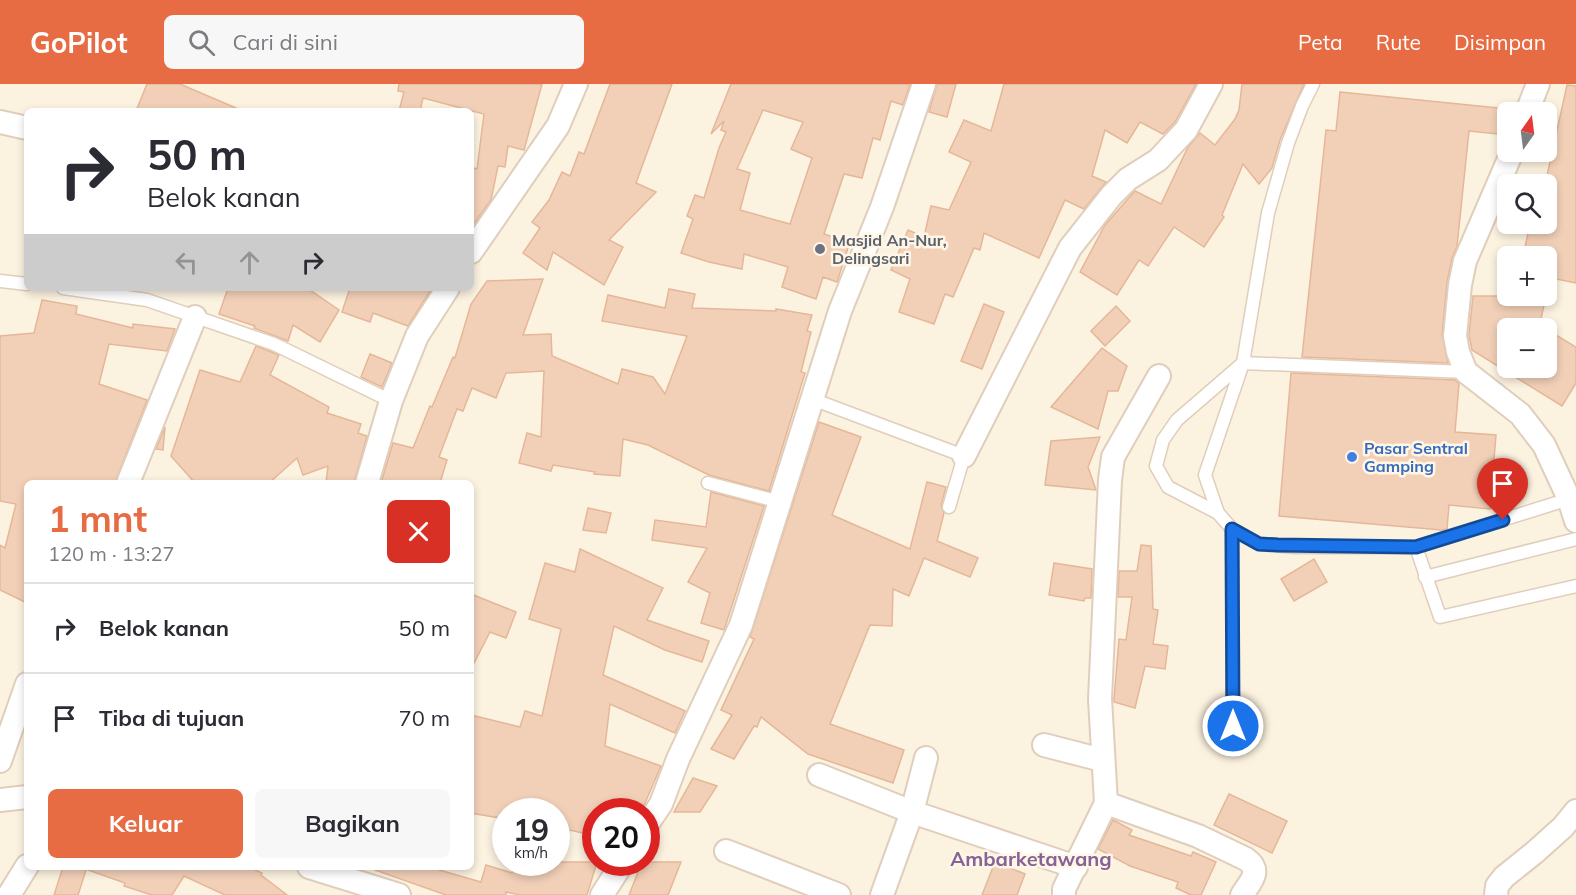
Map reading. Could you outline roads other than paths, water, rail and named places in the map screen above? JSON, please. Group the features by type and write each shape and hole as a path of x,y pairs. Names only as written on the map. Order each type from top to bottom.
{"street":[{"path":"474,248 558,126 576,84"},
{"path":"660,805 678,759 741,625 840,311 882,207 924,84"},
{"path":"964,456 1070,248 1111,196 1128,179 1158,160 1186,130 1211,84"},
{"path":"1531,102 1538,84"},
{"path":"0,122 24,127"},
{"path":"1508,162 1465,261 1455,336 1458,352 1466,372 1521,414 1544,445 1572,498 1576,521"},
{"path":"368,480 391,401 417,336 446,291"},
{"path":"129,480 195,317"},
{"path":"1064,895 1064,889 1106,803 1100,699 1113,457 1159,376"},
{"path":"0,761 24,693"},
{"path":"1044,745 1102,760"},
{"path":"882,895 912,812 926,758"},
{"path":"819,775 912,812 1076,867"},
{"path":"0,800 24,797"},
{"path":"1106,803 1198,836 1246,859 1253,864 1254,876 1242,895"},
{"path":"1496,895 1497,886 1504,877 1534,853 1576,812"},
{"path":"726,851 839,895"},
{"path":"9,895 25,870"},
{"path":"318,870 384,893"},
{"path":"602,895 614,876"}],"lane":[{"path":"1218,513 1205,475 1243,363 1268,213 1288,142 1313,84"},
{"path":"0,281 24,284"},
{"path":"84,291 147,300 274,344 391,401"},
{"path":"1466,372 1243,363 1177,420 1163,440 1156,466 1168,487 1218,513 1232,529 1259,544 1296,547 1416,547 1572,498"},
{"path":"812,399 964,456 949,507"},
{"path":"708,483 780,502"},
{"path":"1232,529 1233,748"},
{"path":"1425,577 1576,539"},
{"path":"1416,547 1440,617 1576,586"}],"place":[{"name":"Masjid An-Nur, Delingsari","path":"820,249"},
{"name":"Pasar Sentral Gamping","path":"1352,457"}],"district":[{"name":"Ambarketawang","path":"1031,859"}]}
